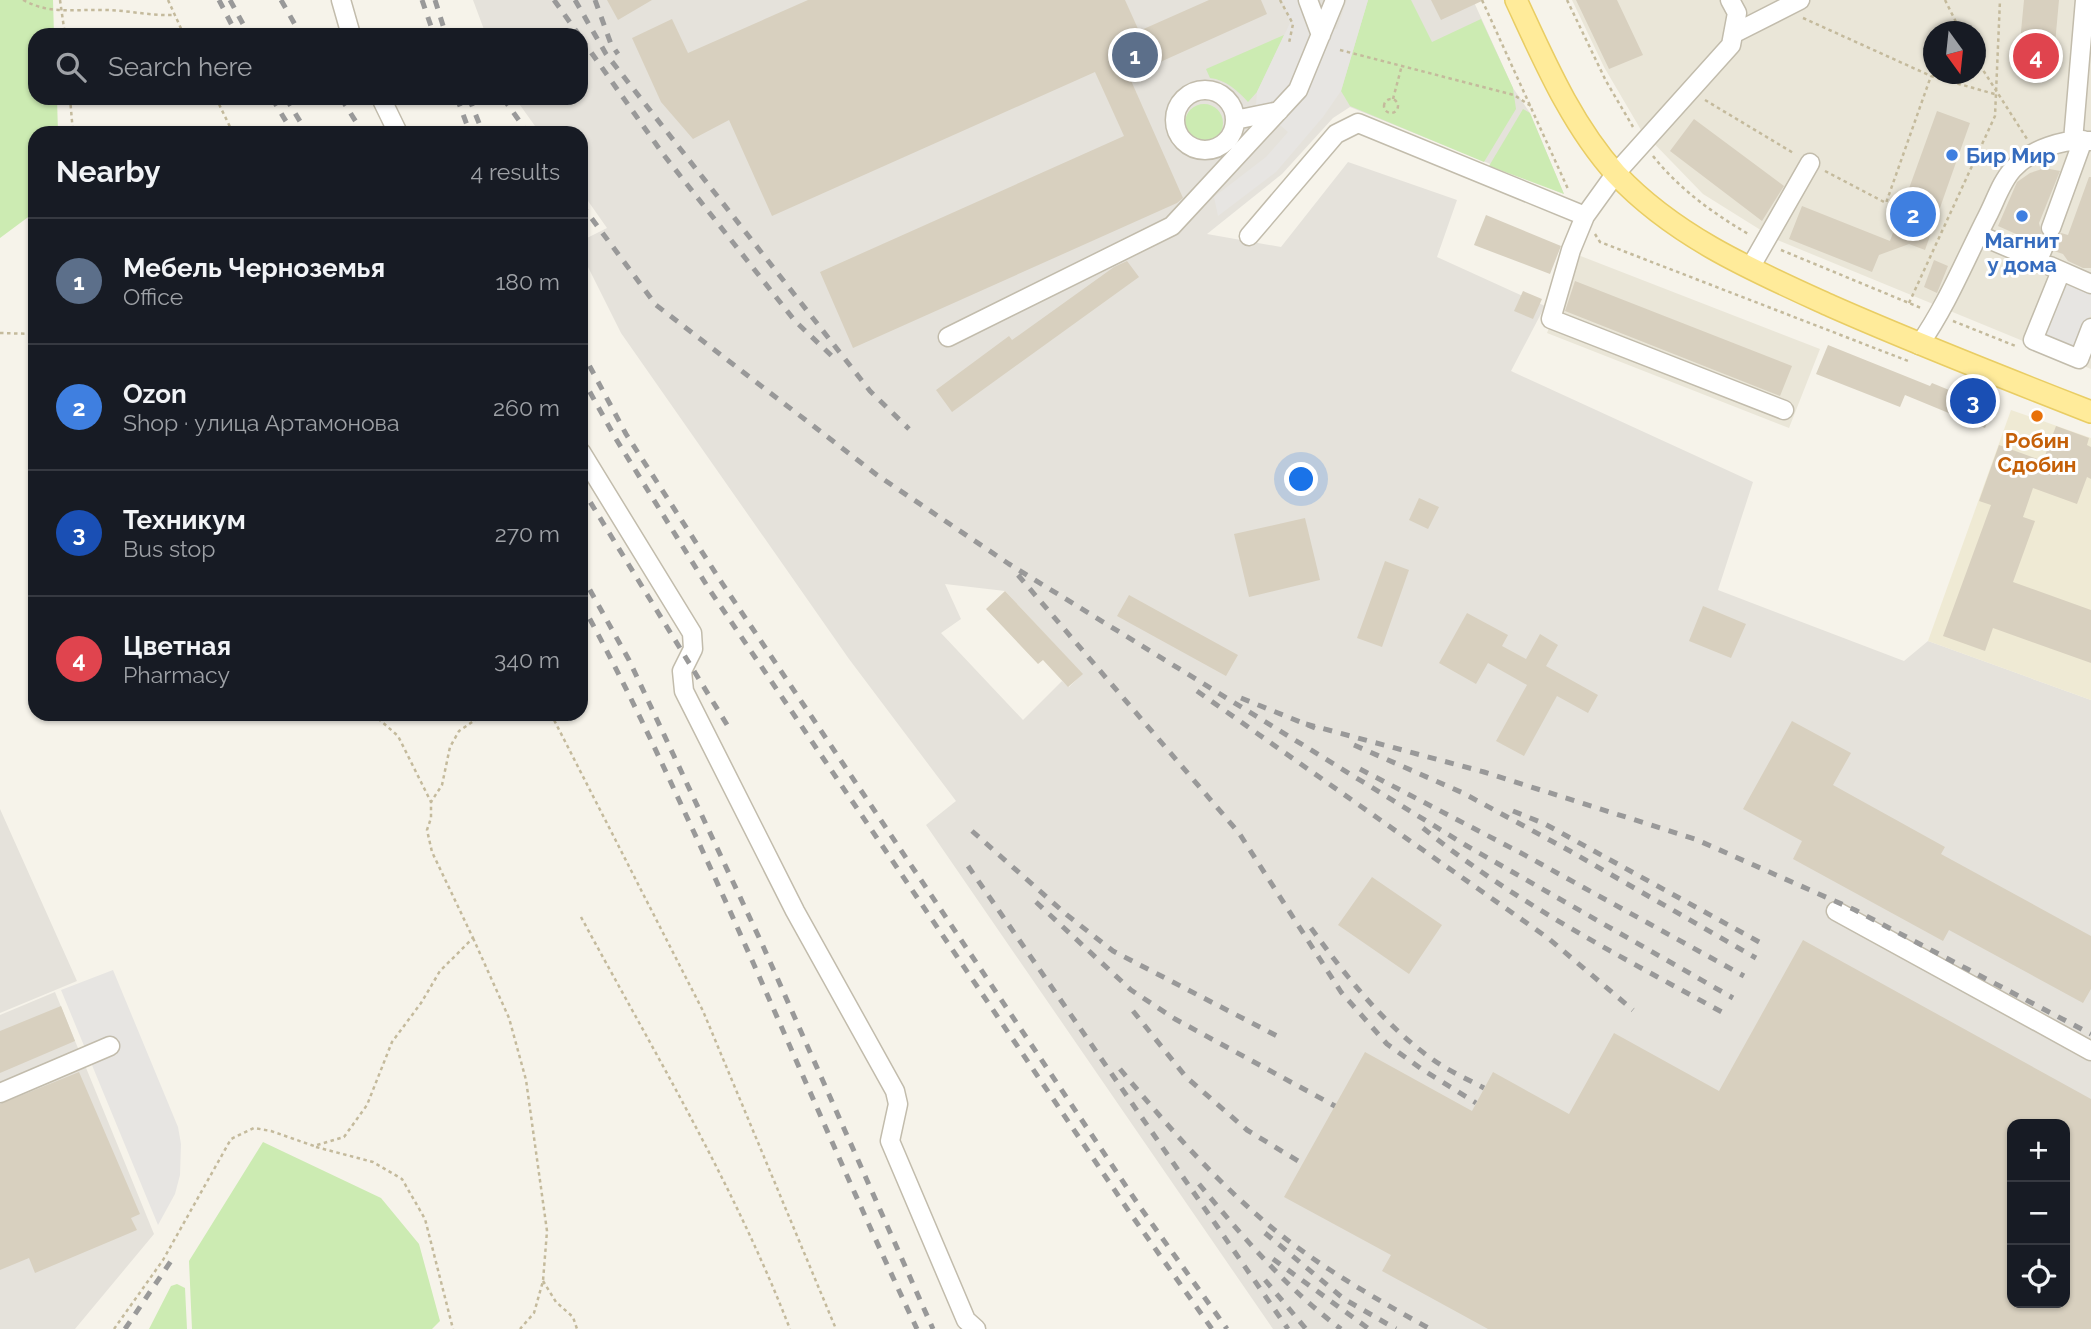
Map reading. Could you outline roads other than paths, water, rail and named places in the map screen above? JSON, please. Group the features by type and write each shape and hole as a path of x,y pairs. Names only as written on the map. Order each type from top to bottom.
{"main road":[{"path":"1516,0 1570,109 1592,144 1616,173 1655,211 1688,235 1914,353 2091,412"}],"street":[{"path":"341,0 349,28"},
{"path":"1308,0 1321,36"},
{"path":"948,337 1171,226 1298,90 1335,0"},
{"path":"1730,0 1737,13 1731,45 1616,173 1585,216 1571,250 1551,319 1784,411"},
{"path":"1733,34 1800,0"},
{"path":"2051,228 2082,141 2085,0"},
{"path":"1203,90 1222,94 1234,110 1235,120 1230,138 1213,150 1203,151 1193,149 1178,135 1175,115 1178,105 1185,97 1203,90"},
{"path":"384,105 395,126"},
{"path":"1235,120 1279,111"},
{"path":"1249,236 1336,134 1358,123 1585,216"},
{"path":"1914,353 1940,316 2010,172 2036,152 2055,144 2082,141"},
{"path":"1203,151 1208,187"},
{"path":"1750,268 1810,163"},
{"path":"1979,235 2041,253 2061,271 2091,284"},
{"path":"2061,271 2033,340 2079,359 2091,328"},
{"path":"588,463 692,633 693,649 682,671 684,691 794,911 895,1091 898,1104 890,1141 966,1320 976,1329"},
{"path":"1836,911 2091,1051"},
{"path":"0,1093 110,1046"}],"railway":[{"path":"219,0 233,28"},
{"path":"230,0 245,28"},
{"path":"281,0 297,28"},
{"path":"422,0 432,28"},
{"path":"435,0 444,28"},
{"path":"554,0 574,28"},
{"path":"575,0 606,54 870,391 909,429"},
{"path":"595,0 611,44 618,54"},
{"path":"588,48 663,154 795,321 836,360"},
{"path":"276,105 289,126"},
{"path":"290,105 303,126"},
{"path":"345,105 359,126"},
{"path":"460,105 467,126"},
{"path":"472,105 480,126"},
{"path":"508,105 523,126"},
{"path":"588,213 656,305 877,475 1009,564 1467,846 1733,998"},
{"path":"588,363 626,434 722,583 1140,1207 1227,1329"},
{"path":"588,389 709,589 1130,1213 1212,1329"},
{"path":"588,498 729,728"},
{"path":"1018,575 1239,833 1341,992 1387,1044 1476,1103"},
{"path":"588,587 629,660 763,946 933,1329"},
{"path":"588,616 684,811 917,1329"},
{"path":"1197,691 1548,938 1633,1010"},
{"path":"1241,698 1315,728"},
{"path":"1306,724 1484,772 1695,839 1855,910 2091,1034"},
{"path":"1354,745 1463,793 1756,958"},
{"path":"1360,769 1521,853 1744,976"},
{"path":"1513,811 1545,824 1761,943"},
{"path":"1423,828 1533,906 1729,1016"},
{"path":"972,831 1067,915 1113,951 1277,1036"},
{"path":"968,866 1288,1329"},
{"path":"1036,902 1131,990 1175,1019 1335,1106"},
{"path":"1311,928 1351,981 1397,1030 1438,1063 1484,1088"},
{"path":"1133,1011 1186,1077 1247,1130 1303,1164"},
{"path":"1120,1069 1225,1186 1283,1237 1323,1266 1430,1329"},
{"path":"1199,1184 1284,1279 1341,1329"},
{"path":"1265,1233 1344,1299 1396,1329"},
{"path":"125,1329 173,1258"},
{"path":"1273,1259 1369,1329"},
{"path":"1265,1280 1306,1329"}],"place":[{"name":"Мебель Черноземья","path":"1135,55"},
{"name":"Цветная","path":"2036,56"},
{"name":"Бир Мир","path":"1952,155"},
{"name":"Ozon","path":"1913,214"},
{"name":"Магнит у дома","path":"2022,216"},
{"name":"Техникум","path":"1973,401"},
{"name":"Робин Сдобин","path":"2037,416"}]}
